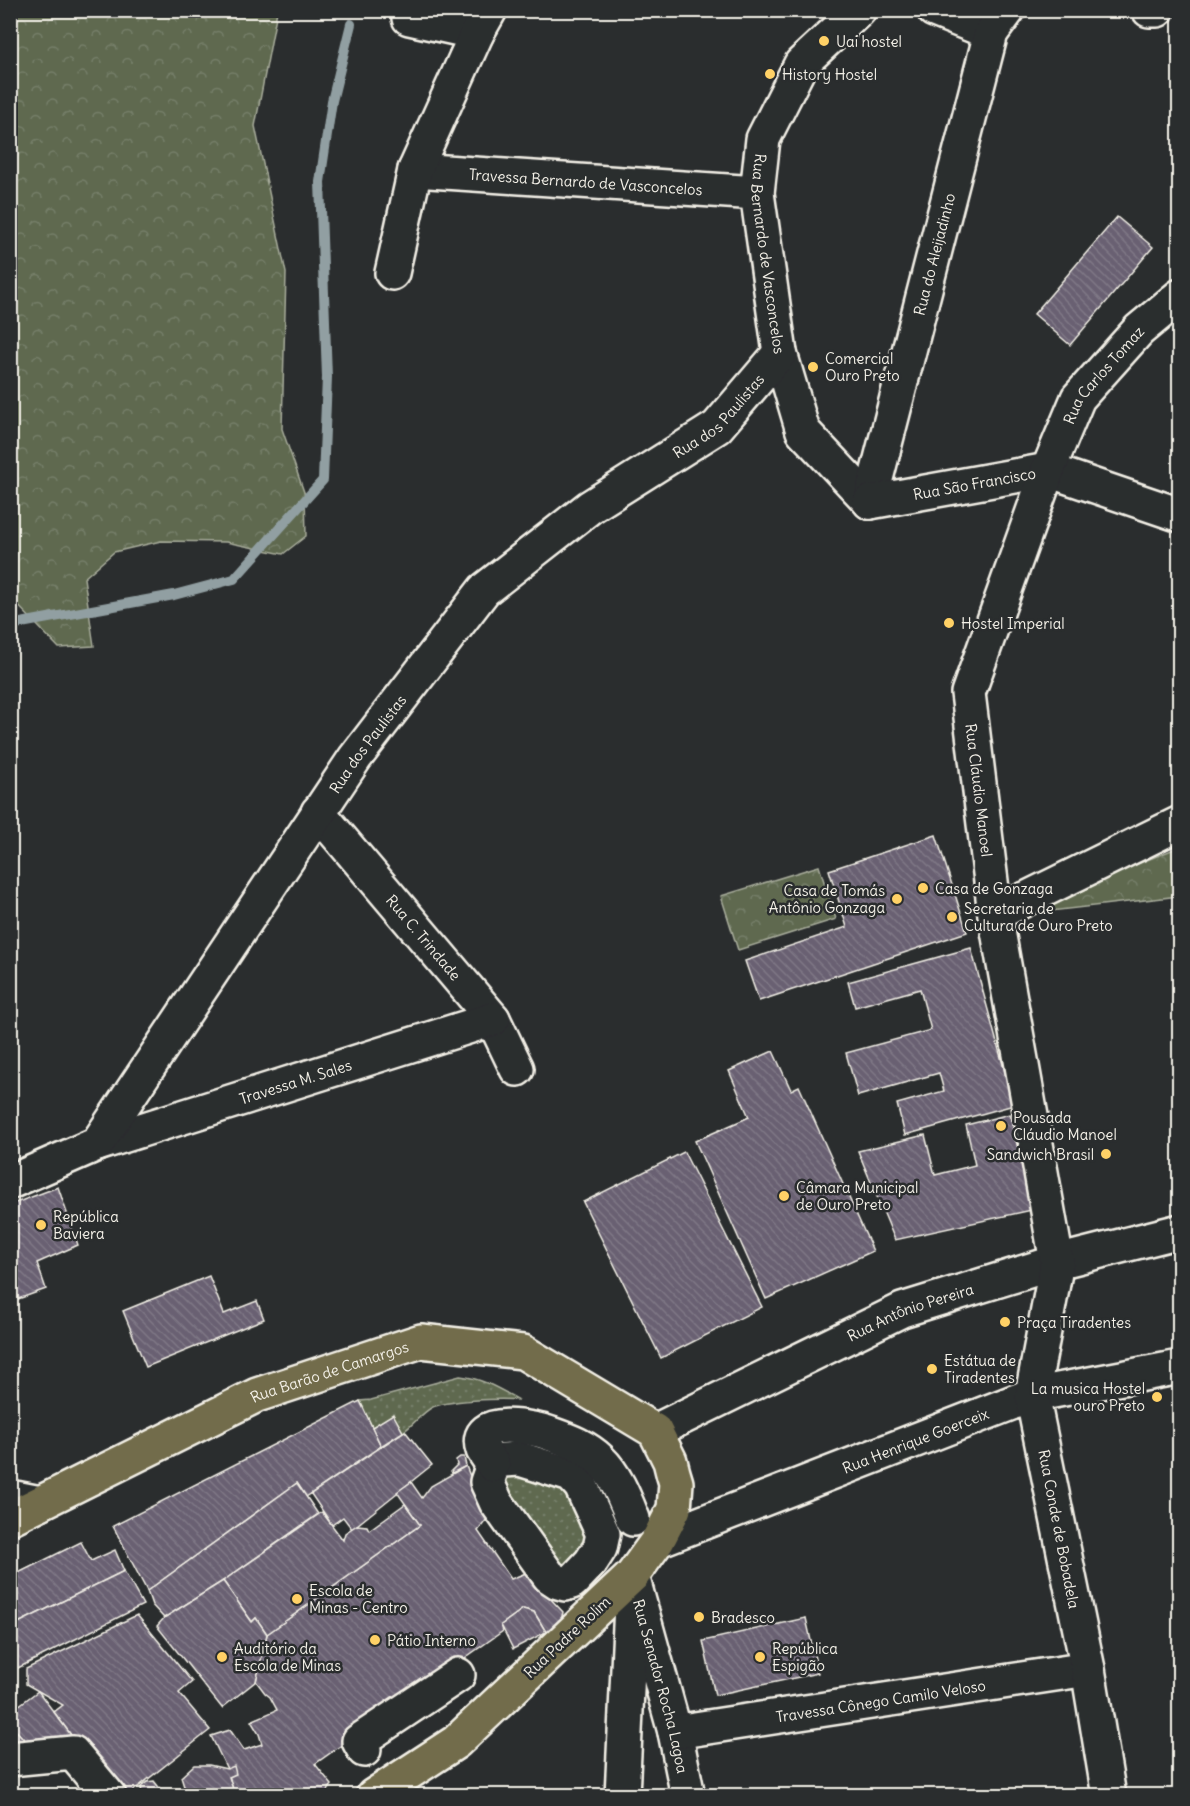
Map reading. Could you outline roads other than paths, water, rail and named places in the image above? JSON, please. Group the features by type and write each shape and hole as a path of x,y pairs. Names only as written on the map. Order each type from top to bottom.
{"main road":[{"name":"Rua Barão de Camargos","path":"10,1518 25,1500 257,1395 421,1341 524,1352 655,1431"},
{"name":"Rua Padre Rolim","path":"373,1796 456,1742 632,1576 658,1540 674,1509 675,1483 670,1461 655,1431"}],"street":[{"name":"Rua Bernardo de Vasconcelos","path":"859,10 801,64 763,139 757,193 780,353 803,430 870,501"},
{"path":"934,10 999,22"},
{"path":"1149,10 1157,10"},
{"path":"392,273 415,170 483,22 409,18"},
{"name":"Rua do Aleijadinho","path":"870,501 999,22"},
{"name":"Travessa Bernardo de Vasconcelos","path":"415,170 757,193"},
{"name":"Rua Carlos Tomaz","path":"1047,470 1078,398 1139,330 1179,296"},
{"name":"Rua dos Paulistas","path":"97,1144 355,758 484,590 590,507 717,427 780,353"},
{"name":"Rua São Francisco","path":"870,501 1047,470 1179,515"},
{"name":"Rua Cláudio Manoel","path":"1047,470 968,693 995,914 1057,1262"},
{"name":"Rua C. Trindade","path":"318,812 493,1019 517,1069"},
{"path":"995,914 1179,823"},
{"name":"Travessa M. Sales","path":"97,1144 493,1019"},
{"path":"10,1182 97,1144"},
{"name":"Rua Antônio Pereira","path":"655,1431 902,1310 1057,1262 1179,1232"},
{"name":"Rua Conde de Bobadela","path":"1057,1262 1032,1395 1088,1669 1109,1796"},
{"name":"Rua Henrique Goerceix","path":"658,1540 1032,1395 1179,1367"},
{"path":"478,1446 486,1431 499,1425 532,1428 578,1445 600,1460 614,1478 633,1519"},
{"path":"622,1796 632,1576"},
{"name":"Rua Senador Rocha Lagoa","path":"632,1576 675,1732 688,1796"},
{"name":"Travessa Cônego Camilo Veloso","path":"675,1732 1088,1669"},
{"path":"364,1750 359,1741 458,1675"},
{"path":"10,1759 73,1753 109,1796"}],"waterway":[{"path":"10,625 174,595 234,579 323,480 327,377 320,182 332,101 351,24"}],"place":[{"name":"Uai hostel","path":"824,41"},
{"name":"History Hostel","path":"770,74"},
{"name":"Comercial Ouro Preto","path":"813,367"},
{"name":"Hostel Imperial","path":"949,623"},
{"name":"Casa de Gonzaga","path":"923,888"},
{"name":"Casa de Tomás Antônio Gonzaga","path":"897,899"},
{"name":"Secretaria de Cultura de Ouro Preto","path":"952,917"},
{"name":"Pousada Cláudio Manoel","path":"1001,1126"},
{"name":"Sandwich Brasil","path":"1106,1154"},
{"name":"Câmara Municipal de Ouro Preto","path":"784,1196"},
{"name":"República Baviera","path":"41,1225"},
{"name":"Praça Tiradentes","path":"1005,1322"},
{"name":"Estátua de Tiradentes","path":"932,1369"},
{"name":"La musica Hostel ouro Preto","path":"1157,1397"},
{"name":"Escola de Minas - Centro","path":"297,1599"},
{"name":"Bradesco","path":"699,1617"},
{"name":"Pátio Interno","path":"375,1640"},
{"name":"Auditório da Escola de Minas","path":"222,1657"},
{"name":"República Espigão","path":"760,1657"}]}
